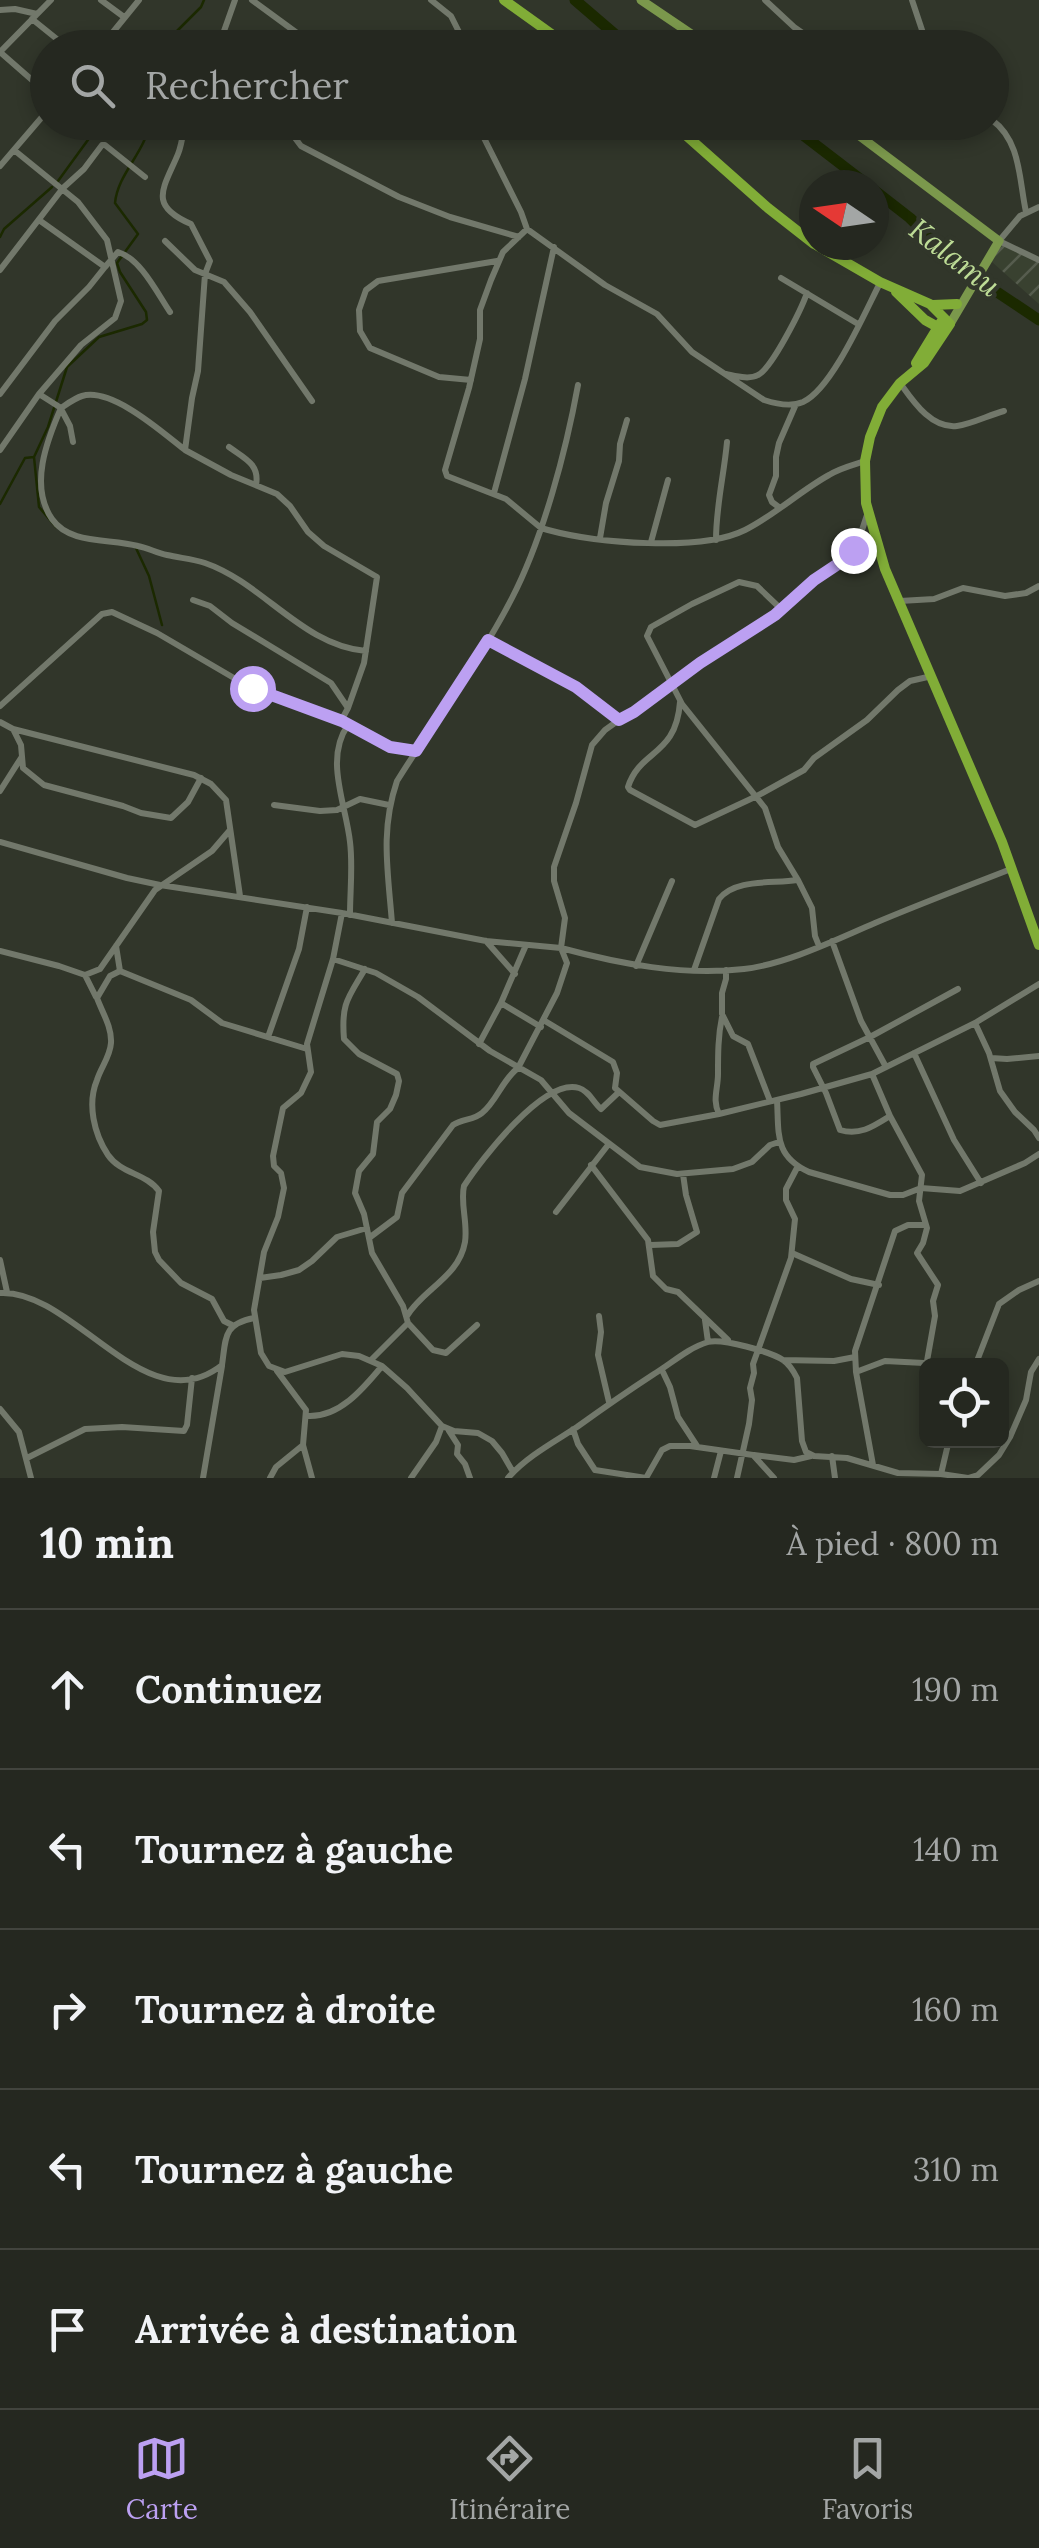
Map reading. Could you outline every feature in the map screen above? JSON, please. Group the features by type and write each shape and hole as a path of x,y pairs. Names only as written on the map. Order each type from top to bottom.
{"highway":[{"path":"504,0 546,30"},
{"path":"691,140 799,232"},
{"path":"842,260 930,304 946,306 964,297"},
{"path":"892,287 926,320 944,325"},
{"path":"930,304 944,325"},
{"path":"926,320 929,342"},
{"path":"912,372 944,325"},
{"path":"944,325 924,363 900,383 882,407 864,461 864,493 874,538 996,828 1039,945"}],"main road":[{"path":"642,0 686,30"},
{"path":"864,140 1000,241 944,325"}],"street":[{"path":"30,78 0,52 51,0"},
{"path":"101,0 124,18"},
{"path":"114,30 139,0"},
{"path":"224,30 235,0"},
{"path":"252,0 292,30"},
{"path":"430,0 452,16 459,30"},
{"path":"765,0 798,30"},
{"path":"912,0 922,30"},
{"path":"0,10 16,9 35,16 49,30"},
{"path":"2,161 30,131"},
{"path":"182,140 164,180 164,205 177,218 191,224 210,258 186,450"},
{"path":"296,140 301,146 399,197 519,237"},
{"path":"485,140 527,229 605,285 658,314 684,346 775,404 808,400 825,382 880,282"},
{"path":"1008,140 1021,174 1026,212"},
{"path":"0,270 38,220 58,185 84,168 104,144 146,177"},
{"path":"0,450 39,394 85,342 114,318 121,301 107,240 81,206 14,150"},
{"path":"1039,207 1026,212 1000,241 1039,260"},
{"path":"38,220 105,267"},
{"path":"527,229 498,261 480,310 480,339 445,474 451,479 506,498 540,528 674,544 716,540 745,530 829,474 864,461"},
{"path":"165,241 195,270 224,282 312,400"},
{"path":"494,493 525,380 554,246"},
{"path":"0,394 55,321 117,252 124,253 170,312"},
{"path":"471,380 440,377 374,351 360,331 359,310 366,290 378,280 498,261"},
{"path":"781,278 858,324"},
{"path":"723,374 749,378 762,373 808,294"},
{"path":"900,383 922,411 949,426 1004,411"},
{"path":"392,923 385,830 397,781 488,640 524,574 566,442 578,385"},
{"path":"39,394 57,406 70,426 72,442"},
{"path":"57,406 82,396 105,398 149,422 186,450 280,496 324,546 376,574 378,582 366,651 337,745 351,850 346,914 307,1048 311,1072 301,1093 284,1108 276,1138 272,1162 283,1179 284,1195 264,1252 254,1318 260,1352 276,1370 292,1371 342,1354 382,1366 445,1428 458,1446 457,1454 470,1478"},
{"path":"780,508 770,495 779,443 796,404"},
{"path":"57,406 43,454 41,485 53,522 72,535 136,545 205,563 256,590 322,637 343,647 366,651"},
{"path":"600,538 627,420"},
{"path":"716,540 727,442"},
{"path":"229,447 252,464 256,485"},
{"path":"651,542 668,480"},
{"path":"369,1238 397,1216 402,1193 452,1126 482,1114 518,1068 543,1024 566,966 561,948 565,918 554,882 554,867 592,744 619,720 781,609 847,558 859,540 868,514"},
{"path":"859,540 874,538"},
{"path":"781,609 757,586 738,582 651,627 647,636 680,701 766,808 778,847 812,908 814,936 819,946"},
{"path":"899,601 934,599 963,588 1005,596 1026,593 1039,586"},
{"path":"194,600 210,606 331,683 348,708"},
{"path":"0,706 102,614 112,612 244,685 345,723 382,744 416,751"},
{"path":"488,640 576,687 619,720"},
{"path":"680,701 671,737 634,773 628,788 695,825 804,770 910,682 932,676"},
{"path":"0,722 12,729 194,775 211,784 225,798 240,896"},
{"path":"12,729 22,746 25,770 44,786 168,819 184,808 201,778"},
{"path":"0,791 22,758"},
{"path":"274,805 320,812 360,799 389,805"},
{"path":"0,951 85,975 100,969 160,884 212,851 231,828"},
{"path":"0,842 127,878 486,941 561,948 636,966 694,970 764,965 1011,869"},
{"path":"694,970 726,891 798,880"},
{"path":"636,966 672,881"},
{"path":"268,1037 299,949 308,907"},
{"path":"486,941 515,974"},
{"path":"832,941 861,1021 886,1067"},
{"path":"479,1044 526,944"},
{"path":"116,946 120,971"},
{"path":"566,966 587,955"},
{"path":"332,959 388,978 418,997 479,1044 540,1080 569,1113 640,1167 683,1174 740,1168 779,1142"},
{"path":"365,969 346,1002 344,1039 359,1054 397,1074 399,1081 391,1107 378,1122 373,1154 358,1175 356,1196 376,1262 403,1306 407,1320 433,1350 446,1353 477,1325"},
{"path":"719,1114 715,1095 717,1047 726,970"},
{"path":"97,998 110,976 120,971 190,1000 222,1022 307,1048"},
{"path":"85,975 110,1031 111,1044 94,1090 97,1135 115,1164 152,1182 159,1191 154,1244 163,1266 181,1283 212,1299 232,1326"},
{"path":"501,1003 592,1047 613,1062 617,1072 615,1087 660,1125 719,1114 872,1074 975,1023 1039,984"},
{"path":"890,1116 866,1130 843,1132 812,1067 958,989"},
{"path":"722,1014 733,1036 748,1044 774,1100 779,1142 786,1156 798,1166 834,1181 902,1195 921,1188 960,1192 1039,1154"},
{"path":"975,1023 1000,1091 1039,1138"},
{"path":"914,1053 954,1140 980,1184"},
{"path":"991,1058 1039,1056"},
{"path":"856,1372 885,1361 927,1360 938,1283 917,1253 926,1225 920,1208 920,1170 872,1074"},
{"path":"371,1360 407,1320 415,1304 438,1286 458,1260 465,1243 462,1192 466,1182 517,1121 552,1093 566,1088 578,1088 603,1108 619,1092"},
{"path":"556,1212 608,1145"},
{"path":"592,1165 650,1245 653,1276 666,1289 678,1292 729,1341 783,1360 855,1357"},
{"path":"737,1478 750,1415 753,1364 792,1253 794,1220 786,1190 798,1166"},
{"path":"650,1245 678,1244 697,1232 683,1174"},
{"path":"873,1465 856,1372 857,1341 895,1231 908,1225 926,1225"},
{"path":"260,1278 298,1270 337,1237 367,1228"},
{"path":"792,1253 851,1279 879,1284"},
{"path":"0,1260 4,1292 22,1294 55,1311 143,1370 170,1379 192,1378 222,1365"},
{"path":"978,1358 998,1304 1039,1281"},
{"path":"600,1316 598,1355 609,1402"},
{"path":"202,1478 226,1337 232,1326 254,1318"},
{"path":"705,1320 708,1342"},
{"path":"445,1428 485,1436 497,1446 510,1475 552,1441 685,1354 708,1342 729,1341"},
{"path":"572,1429 595,1470 646,1478 665,1448 698,1447 794,1460 832,1456 909,1475 978,1477 999,1455 1010,1436 1039,1359"},
{"path":"783,1360 798,1378 803,1447 814,1456"},
{"path":"307,1416 324,1416 345,1403 382,1366"},
{"path":"276,1370 307,1416 303,1444 312,1478"},
{"path":"662,1370 678,1417 698,1447"},
{"path":"27,1458 85,1429 122,1427 184,1432 192,1378"},
{"path":"0,1408 17,1428 32,1478"},
{"path":"411,1478 445,1428"},
{"path":"270,1478 276,1467 303,1444"},
{"path":"941,1474 947,1448"},
{"path":"714,1478 720,1451"},
{"path":"753,1455 774,1478"},
{"path":"832,1456 834,1478"}],"shaded area":[{"path":"1002,241 1039,261 1039,304 991,261"}],"waterway":[{"path":"178,30 204,0"},
{"name":"Kalamu","path":"575,0 610,30"},
{"path":"58,181 88,140"},
{"path":"56,527 39,507 34,457 67,367 99,337 147,320 117,263 138,234 115,203 121,182 144,140"},
{"name":"Kalamu","path":"809,140 848,170"},
{"path":"0,237 52,187"},
{"name":"Kalamu","path":"889,202 958,266 1039,320"},
{"path":"0,504 25,458 34,457"},
{"path":"135,546 149,576 162,625"}],"route":[{"path":"252,688 342,721 382,744 416,751 488,640 586,693 619,720 775,615 853,550"}]}
